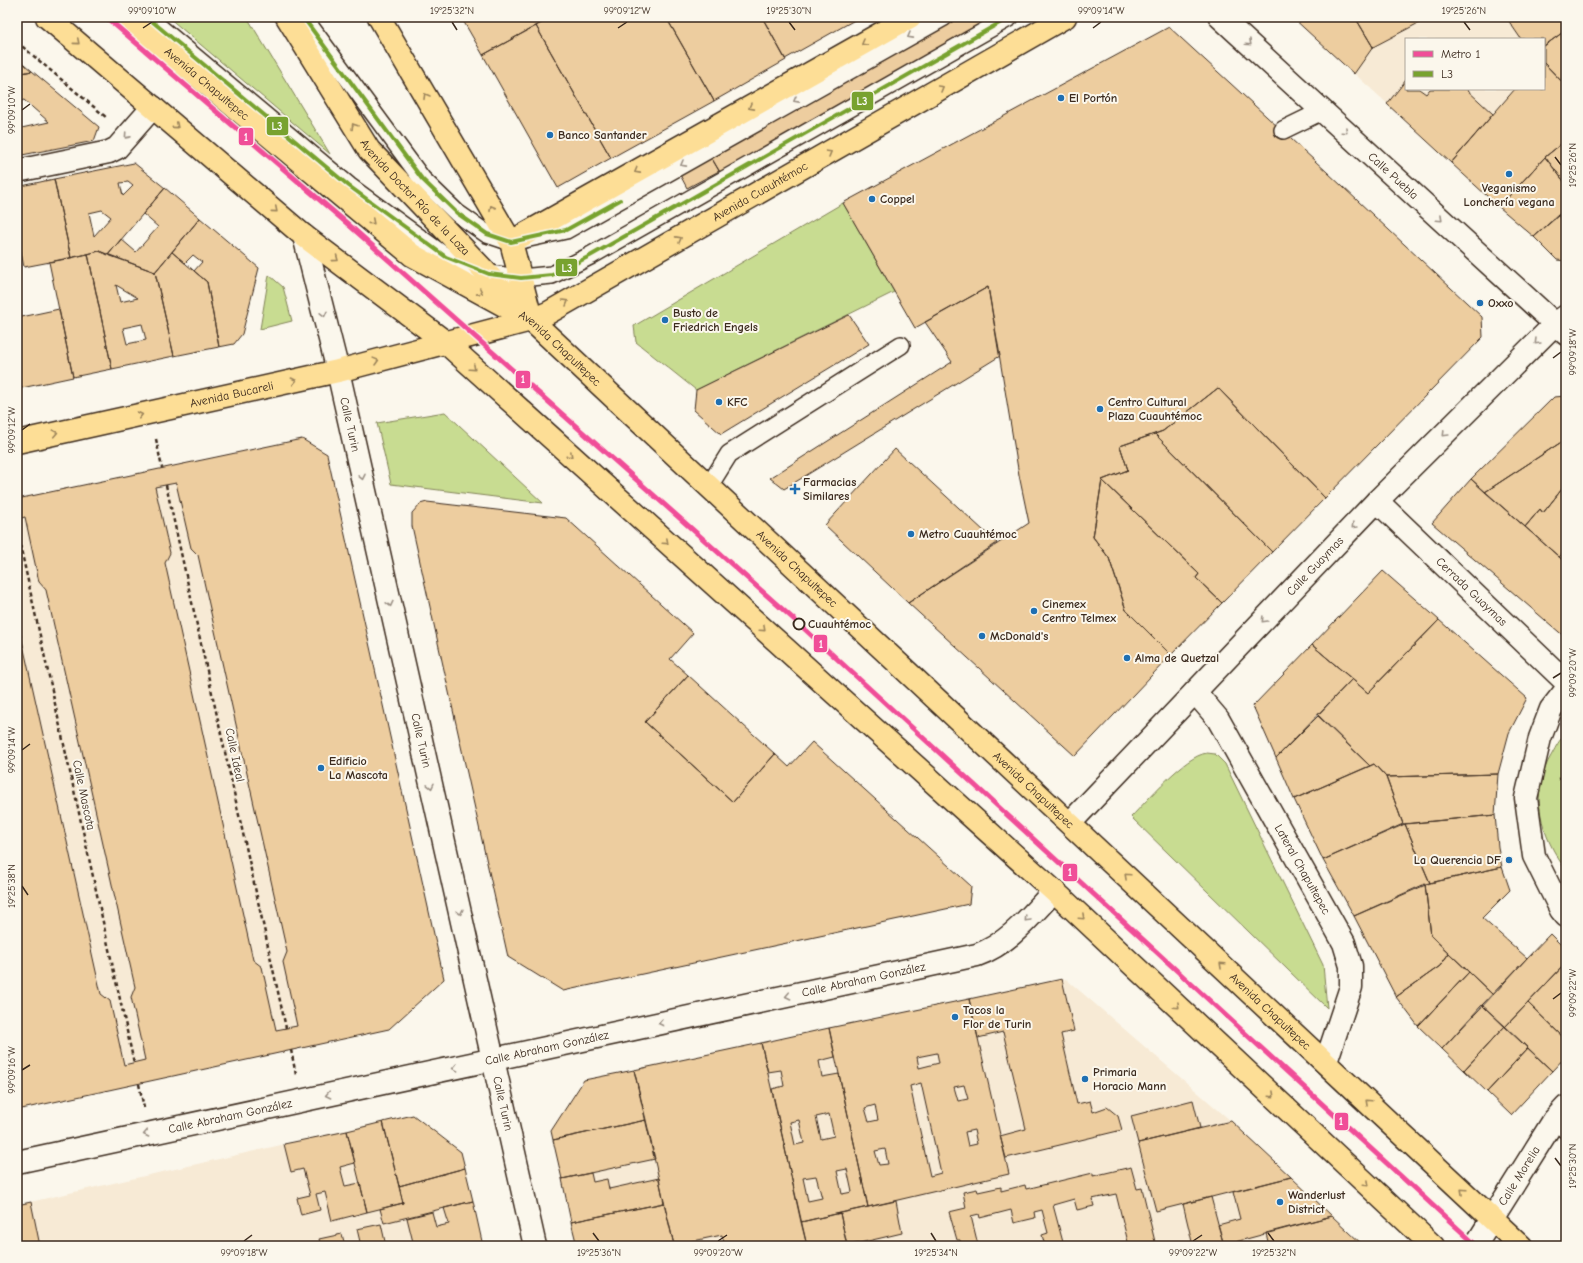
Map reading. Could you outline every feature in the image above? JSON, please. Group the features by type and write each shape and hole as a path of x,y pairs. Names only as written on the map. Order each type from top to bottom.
{"main road":[{"path":"47,17 304,236 444,341 1054,891 1433,1246"},
{"name":"Avenida Chapultepec","path":"127,17 412,255 531,320 1521,1246"},
{"name":"Avenida Doctor Río de la Loza","path":"287,17 368,150 489,274 531,320"},
{"path":"379,17 512,242 531,320"},
{"path":"512,242 910,17"},
{"name":"Avenida Cuauhtémoc","path":"444,341 531,320 548,313 1065,17"},
{"name":"Avenida Bucareli","path":"17,442 338,371 444,341"}],"street":[{"name":"Calle Puebla","path":"1220,17 1322,111 1562,325"},
{"path":"17,171 109,152 117,148 154,107"},
{"name":"Calle Turin","path":"304,236 338,371 535,1246"},
{"name":"Calle Guaymas","path":"1070,823 1377,502 1562,325"},
{"name":"Cerrada Guaymas","path":"1377,502 1566,682"},
{"path":"1566,690 1551,709 1542,733 1526,798 1534,856 1561,910 1566,916"},
{"name":"Lateral Chapultepec","path":"1195,692 1218,719 1344,943 1350,966 1350,987 1326,1062"},
{"name":"Calle Abraham González","path":"17,1162 977,955 990,950 1018,930 1054,891"},
{"name":"Calle Morelia","path":"1475,1246 1491,1218 1562,1119"}],"lane":[{"path":"147,17 349,186 446,256 489,274 521,278 552,275 590,256 1010,17"},
{"path":"303,17 422,179 457,213 487,234 512,242 566,230 944,17"},
{"path":"1283,130 1322,111"},
{"path":"709,486 729,454 901,345"}],"path":[{"path":"17,42 107,118"},
{"name":"Calle Ideal","path":"166,485 286,1028"},
{"name":"Calle Mascota","path":"17,531 134,1063"}],"shaded area":[{"path":"1292,17 1566,17 1557,260 1534,237"},
{"name":"Edificio La Mascota","path":"302,439 327,454 444,979 389,1029 17,1110 17,499"},
{"path":"1066,979 1231,1121 1364,1246 577,1246 551,1131 584,1080"},
{"path":"413,1115 461,1152 483,1246 17,1246 17,1205"}],"green space":[{"path":"168,17 247,17 330,154"},
{"path":"843,203 894,292 696,390 636,342 634,326"},
{"path":"269,275 283,287 292,321 260,329"},
{"path":"445,412 543,503 391,484 377,423"},
{"path":"1566,735 1566,870 1557,857 1544,829 1539,799 1545,769 1558,743"},
{"path":"1207,753 1215,754 1225,764 1323,965 1327,1008 1131,817 1177,770 1198,756"}],"building":[{"path":"461,17 552,17 483,55"},
{"path":"552,17 666,17 714,101 611,158 536,26"},
{"path":"666,17 762,17 786,60 714,101"},
{"path":"762,17 860,17 785,59"},
{"path":"937,17 1003,17 723,177 706,149"},
{"path":"1292,17 1355,17 1373,47 1354,74"},
{"path":"1355,17 1430,17 1373,47"},
{"path":"1506,17 1566,17 1566,30 1545,45 1545,38 1520,38"},
{"path":"536,26 611,158 558,188 483,55"},
{"name":"Centro Cultural Plaza Cuauhtémoc","path":"1169,27 1482,317 1483,337 1325,498 1218,388 1163,431 1120,446 1128,470 1102,480 1093,537 1109,558 1126,610 1171,655 1075,756 908,603 1029,523 1019,475 988,287 915,328 843,203"},
{"path":"1566,30 1566,86 1545,64 1545,45"},
{"path":"17,58 32,71 17,74"},
{"path":"1545,64 1566,86 1566,140 1545,157 1499,207 1451,163 1514,90 1545,90"},
{"path":"32,71 99,127 94,141 17,156 17,129 49,122 24,100 17,102 17,74"},
{"path":"1405,81 1405,90 1420,90 1426,94 1429,90 1467,90 1493,114 1451,163 1387,104"},
{"path":"1566,140 1566,184 1545,157"},
{"path":"710,155 719,171 687,188 679,173"},
{"path":"1545,157 1566,184 1566,209 1534,237 1499,207"},
{"path":"134,163 165,188 108,255 99,251 71,258 54,179","holes":["128,182 133,186 123,196 120,183","102,210 111,217 94,236 89,213"]},
{"path":"54,179 71,258 24,267 17,233 17,187"},
{"path":"165,188 200,218 155,272 108,255 121,239 136,252 158,227 143,214"},
{"path":"1566,209 1566,225 1558,215"},
{"path":"1558,215 1566,225 1566,261 1557,260 1534,237"},
{"path":"200,218 259,268 242,334 234,344 219,347 207,282 194,271 202,262 193,255 185,263 172,252"},
{"path":"99,251 155,272 174,356 112,369 88,254","holes":["116,285 138,298 120,302","142,324 146,340 127,344 123,328"]},
{"path":"172,252 207,282 219,347 174,356 155,272"},
{"path":"88,254 112,369 73,377 49,262"},
{"path":"988,287 1000,356 784,489 770,478 952,362 925,322"},
{"path":"59,309 73,377 17,389 17,318"},
{"path":"849,315 869,344 721,434 694,410 696,390"},
{"path":"1218,388 1325,498 1272,552 1155,434 1163,431"},
{"path":"1566,396 1566,439 1485,492 1471,479 1554,397"},
{"path":"1155,434 1272,552 1222,603 1196,578 1199,574 1102,480 1128,470 1120,446"},
{"name":"Edificio La Mascota","path":"302,439 327,454 444,979 389,1029 17,1110 17,618 101,994 110,1001 124,1065 145,1060 131,997 135,987 46,590 39,582 25,517 17,519 17,499","holes":["176,483 191,548 198,555 287,952 283,962 297,1026 276,1030 262,967 253,960 165,563 170,553 155,487"]},
{"path":"1566,439 1566,484 1543,513 1540,509 1525,527 1485,492"},
{"name":"Metro Cuauhtémoc","path":"895,449 997,543 908,603 825,525"},
{"path":"1471,479 1566,563 1566,638 1432,523"},
{"path":"1102,480 1199,574 1196,578 1222,603 1171,655 1126,610 1109,558 1093,537"},
{"path":"1566,484 1566,550 1559,557 1525,527 1540,509 1543,513"},
{"path":"427,502 566,518 693,633 670,659 688,675 645,722 733,802 775,754 789,767 812,742 971,886 969,904 563,991 508,957 412,526 412,513 420,504"},
{"path":"1566,550 1566,563 1559,557"},
{"path":"1383,571 1439,620 1368,693 1312,645"},
{"path":"1439,620 1527,698 1509,733 1498,774 1386,777 1374,764 1370,766 1318,715 1352,679 1368,693"},
{"path":"1312,645 1352,679 1276,758 1253,706"},
{"path":"688,675 775,754 733,802 645,722"},
{"path":"1318,716 1370,766 1294,799 1276,758"},
{"path":"1374,764 1386,777 1403,824 1323,860 1294,799"},
{"path":"1498,774 1495,815 1403,824 1386,777"},
{"path":"1495,815 1498,847 1502,867 1430,883 1405,824"},
{"path":"1405,824 1430,883 1354,916 1323,860"},
{"path":"1502,867 1510,890 1482,918 1527,958 1493,995 1431,936 1425,884"},
{"path":"1425,884 1431,936 1449,953 1440,966 1396,997 1354,916"},
{"path":"1550,934 1566,950 1566,963 1505,1027 1482,1005"},
{"path":"1449,953 1469,972 1418,1026 1396,997 1440,966"},
{"path":"1566,963 1566,1040 1528,1003"},
{"path":"1469,972 1493,995 1442,1049 1418,1026"},
{"path":"1062,979 1074,1031 1061,1034 1077,1104 1090,1101 1093,1112 1107,1107 1118,1116 1122,1130 1006,1158 1000,1136 1026,1129 1003,1032 978,1038 969,999"},
{"path":"969,999 1009,1174 868,1207 829,1028","holes":["937,1053 939,1063 919,1068 917,1057","921,1083 941,1173 930,1176 910,1086","964,1085 968,1099 958,1101 954,1087","875,1105 878,1120 869,1122 865,1108","974,1130 977,1144 968,1146 965,1132","885,1149 888,1164 879,1165 875,1151"]},
{"path":"1528,1003 1566,1040 1566,1056 1552,1071 1505,1027"},
{"path":"1482,1005 1505,1026 1464,1070 1442,1049"},
{"path":"1505,1026 1528,1048 1487,1092 1464,1070"},
{"path":"829,1028 835,1057 819,1061 822,1077 839,1074 868,1207 801,1222 772,1089 784,1086 781,1070 768,1072 761,1043","holes":["829,1114 834,1136 821,1139 816,1117","799,1120 804,1143 795,1145 790,1122","847,1169 852,1192 842,1194 837,1171","816,1176 822,1198 808,1201 803,1178"]},
{"path":"761,1043 807,1246 725,1246 722,1235 674,1245 634,1070"},
{"path":"1528,1048 1552,1071 1511,1115 1487,1092"},
{"path":"634,1070 646,1120 553,1140 551,1131 584,1080"},
{"path":"1193,1100 1200,1128 1138,1143 1131,1116"},
{"path":"413,1115 461,1152 465,1168 399,1186 383,1122"},
{"path":"646,1120 655,1159 562,1179 553,1140"},
{"path":"1231,1121 1291,1177 1156,1211 1138,1143"},
{"path":"383,1122 403,1203 367,1212 347,1131"},
{"path":"347,1131 355,1163 340,1167 345,1186 360,1183 367,1212 332,1221 325,1192 316,1194 320,1210 301,1215 297,1198 310,1195 303,1169 291,1172 284,1144"},
{"path":"1131,1167 1137,1189 1142,1188 1156,1246 1129,1246 1116,1194 1092,1199 1094,1206 1077,1210 1074,1199 1053,1205 1064,1246 1045,1246 1042,1235 1048,1233 1042,1210 1034,1212 1035,1218 1014,1223 1011,1210 980,1218 979,1214 971,1216 978,1245 990,1242 991,1246 961,1246 960,1240 957,1240 949,1212 966,1208 963,1192 977,1189 978,1192 1001,1187 1001,1191 1025,1185 1026,1189 1093,1173 1093,1176"},
{"path":"465,1168 473,1201 384,1223 380,1209 403,1203 399,1186"},
{"path":"591,1173 593,1182 607,1179 609,1189 659,1178 664,1203 571,1222 562,1179"},
{"path":"1291,1177 1332,1216 1224,1245 1218,1225 1240,1219 1233,1192"},
{"path":"1211,1197 1224,1246 1193,1246 1183,1204"},
{"path":"473,1201 483,1246 414,1246 407,1218 432,1212 436,1227 449,1224 444,1208"},
{"path":"896,1201 902,1233 847,1246 840,1213"},
{"path":"31,1202 40,1246 17,1246 17,1205"},
{"path":"664,1203 674,1245 577,1246 571,1222"},
{"path":"840,1213 847,1246 807,1246 801,1222"},
{"path":"1332,1216 1364,1246 1269,1246 1266,1233"},
{"path":"381,1224 386,1246 361,1246 357,1229"},
{"path":"342,1234 345,1246 321,1246 319,1239"}],"metro line":[{"name":"1","path":"106,17 349,225 798,623 1477,1246"}],"transit line":[{"name":"L3","path":"147,17 349,186 446,257 489,274 521,278 552,275 590,256 1010,17"},
{"name":"L3","path":"303,17 422,179 457,213 487,234 511,242 566,230 620,200"}],"place":[{"name":"El Portón","path":"1061,98"},
{"name":"Banco Santander","path":"550,135"},
{"name":"Veganismo Lonchería vegana","path":"1509,174"},
{"name":"Coppel","path":"872,199"},
{"name":"Oxxo","path":"1480,303"},
{"name":"Busto de Friedrich Engels","path":"665,320"},
{"name":"KFC","path":"719,402"},
{"name":"Centro Cultural Plaza Cuauhtémoc","path":"1100,409"},
{"name":"Farmacias Similares","path":"795,489"},
{"name":"Metro Cuauhtémoc","path":"911,534"},
{"name":"Cinemex Centro Telmex","path":"1034,611"},
{"name":"Cuauhtémoc","path":"799,624"},
{"name":"McDonald's","path":"982,636"},
{"name":"Alma de Quetzal","path":"1127,658"},
{"name":"Edificio La Mascota","path":"321,768"},
{"name":"La Querencia DF","path":"1509,860"},
{"name":"Tacos la Flor de Turin","path":"955,1017"},
{"name":"Primaria Horacio Mann","path":"1085,1079"},
{"name":"Wanderlust District","path":"1280,1202"}]}
